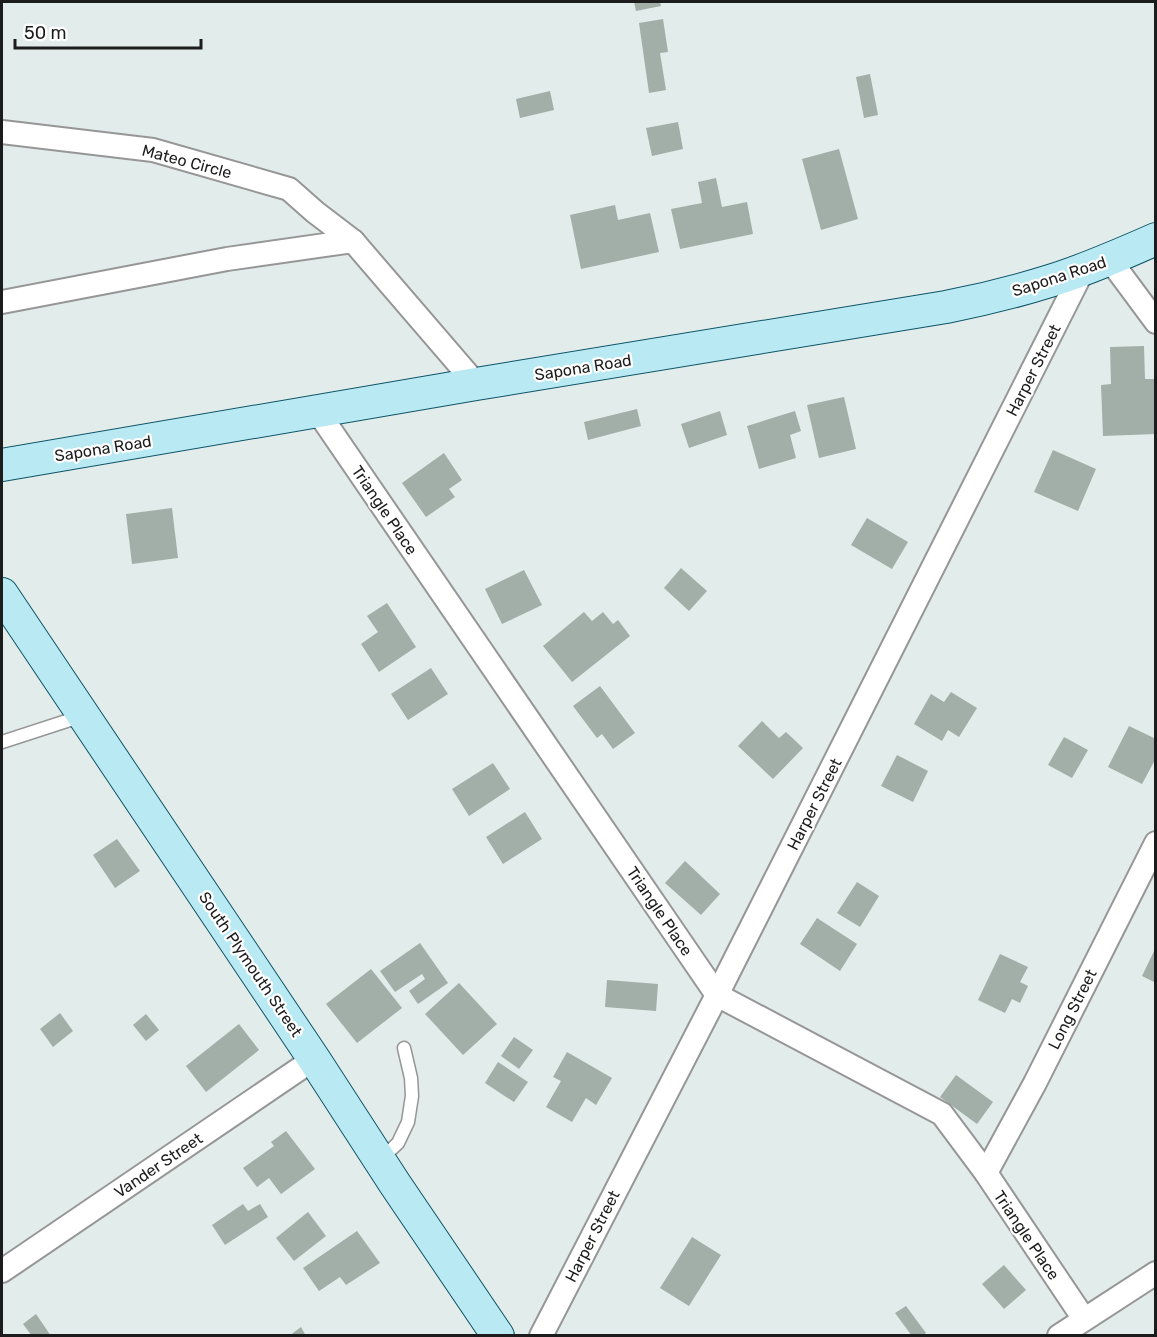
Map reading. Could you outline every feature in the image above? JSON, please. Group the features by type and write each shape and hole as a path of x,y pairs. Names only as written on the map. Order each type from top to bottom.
{"street":[{"name":"Mateo Circle","path":"2,132 153,150 289,189 353,241 476,384"},
{"name":"Sapona Road","path":"2,465 946,307 1052,280 1096,265 1155,239"},
{"path":"2,302 227,259 353,241"},
{"path":"1096,265 1155,322"},
{"name":"Harper Street","path":"541,1335 1096,265"},
{"name":"Triangle Place","path":"318,412 717,996 942,1114 986,1173 1084,1319"},
{"name":"South Plymouth Street","path":"2,594 314,1059 379,1161 498,1335"},
{"name":"Long Street","path":"986,1173 1035,1083 1155,843"},
{"name":"Vander Street","path":"2,1271 314,1059"},
{"path":"1059,1335 1155,1273"}],"lane":[{"path":"2,742 83,716"},
{"path":"379,1161 398,1143 408,1122 412,1096 411,1078 404,1048"}],"building":[{"path":"634,2 660,2 661,6 636,11"},
{"path":"663,19 668,52 660,53 666,90 649,93 639,23"},
{"path":"870,74 878,115 864,118 856,77"},
{"path":"550,91 554,110 520,118 516,99"},
{"path":"678,122 683,149 652,156 646,128"},
{"path":"839,149 858,219 821,230 802,159"},
{"path":"716,178 722,207 747,202 753,234 680,249 671,209 702,203 698,182"},
{"path":"615,205 618,220 650,213 659,252 581,269 570,215"},
{"path":"1144,346 1145,379 1156,379 1156,434 1103,436 1101,385 1111,384 1110,347"},
{"path":"844,397 856,449 819,458 807,405"},
{"path":"637,409 641,426 588,440 584,422"},
{"path":"720,411 727,435 689,448 681,424"},
{"path":"795,411 801,431 790,435 796,458 759,469 747,426"},
{"path":"1053,450 1096,469 1078,511 1034,492"},
{"path":"444,453 462,480 449,489 455,497 426,517 402,483"},
{"path":"172,508 178,558 132,564 126,514"},
{"path":"867,518 908,542 892,569 851,545"},
{"path":"681,568 707,591 689,611 664,588"},
{"path":"524,570 542,605 502,624 485,589"},
{"path":"387,603 416,647 379,672 361,644 378,632 367,616"},
{"path":"584,612 592,621 603,612 613,624 618,620 630,636 572,682 543,646"},
{"path":"431,668 448,694 408,720 391,694"},
{"path":"600,686 635,733 613,749 602,734 597,738 573,706"},
{"path":"951,692 977,708 959,737 948,730 942,741 914,724 931,694 944,702"},
{"path":"762,721 779,738 786,732 803,748 773,779 738,746"},
{"path":"1129,726 1156,739 1156,758 1142,784 1108,767"},
{"path":"1064,737 1088,750 1072,778 1048,765"},
{"path":"897,755 928,771 913,802 881,786"},
{"path":"493,763 510,789 469,816 452,789"},
{"path":"525,812 542,839 503,864 486,837"},
{"path":"117,839 140,871 115,888 93,855"},
{"path":"685,861 720,894 701,915 665,883"},
{"path":"857,882 879,896 860,927 837,913"},
{"path":"817,918 857,944 840,971 800,944"},
{"path":"420,943 448,983 418,1004 409,991 425,979 422,974 395,992 380,971"},
{"path":"1156,947 1156,983 1142,976"},
{"path":"1000,954 1028,967 1020,982 1028,986 1020,1003 1012,999 1005,1013 978,1000"},
{"path":"371,969 402,1008 357,1043 326,1004"},
{"path":"607,980 658,984 656,1011 605,1007"},
{"path":"459,983 497,1024 463,1055 425,1014"},
{"path":"60,1013 73,1031 53,1047 40,1029"},
{"path":"146,1014 159,1030 146,1041 133,1025"},
{"path":"239,1024 259,1050 206,1092 186,1066"},
{"path":"514,1037 533,1050 519,1069 501,1056"},
{"path":"567,1052 612,1078 596,1105 586,1098 572,1122 546,1107 561,1081 553,1077"},
{"path":"498,1062 528,1082 514,1102 485,1083"},
{"path":"956,1075 993,1102 977,1124 940,1097"},
{"path":"286,1131 315,1169 281,1194 269,1178 257,1187 243,1168 274,1146 271,1142"},
{"path":"243,1204 248,1211 260,1204 268,1217 225,1245 212,1225"},
{"path":"308,1212 326,1236 294,1261 276,1238"},
{"path":"357,1231 380,1263 346,1285 340,1277 319,1291 303,1268"},
{"path":"692,1237 721,1255 689,1306 660,1288"},
{"path":"1004,1265 1026,1290 1004,1309 982,1284"},
{"path":"906,1306 926,1333 922,1336 912,1336 895,1313"},
{"path":"36,1314 51,1336 32,1336 23,1324"},
{"path":"301,1327 306,1336 289,1336"}]}
